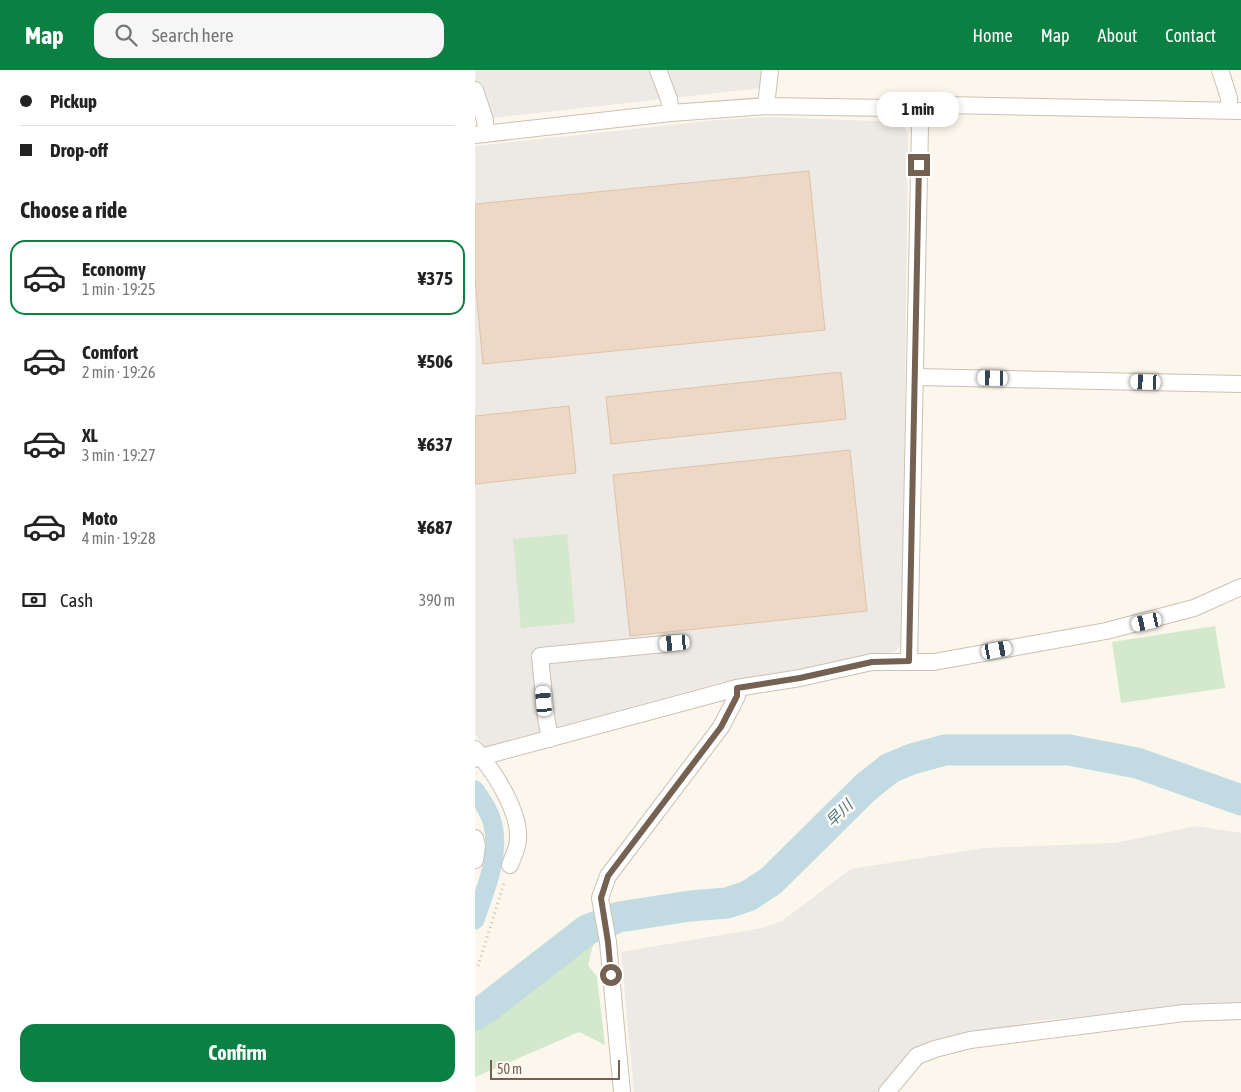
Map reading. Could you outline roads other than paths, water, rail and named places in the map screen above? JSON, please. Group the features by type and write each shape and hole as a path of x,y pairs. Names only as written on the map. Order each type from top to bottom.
{"street":[{"path":"659,70 669,99 671,113"},
{"path":"766,106 770,70"},
{"path":"475,90 485,120 480,134 671,113 766,106 917,108 945,105 1235,111 1220,70"},
{"path":"909,661 920,126 917,108"},
{"path":"916,376 1241,384"},
{"path":"510,865 518,841 516,825 499,780 477,755 550,739 737,688 800,678 872,662 935,662 1106,631 1194,608 1241,587"},
{"path":"550,739 540,656 675,643"},
{"path":"622,1092 608,942 601,898 608,876 721,727 737,696 737,688"},
{"path":"475,838 477,846 475,860"},
{"path":"887,1092 917,1056 970,1040 1183,1013 1241,1011"}],"waterway":[{"name":"早川","path":"475,1015 587,930 619,917 690,906 727,903 748,896 771,881 866,787 890,768 912,759 945,750 1069,750 1137,763 1241,800"},
{"path":"475,790 490,815 495,837 493,861 475,920"}]}
